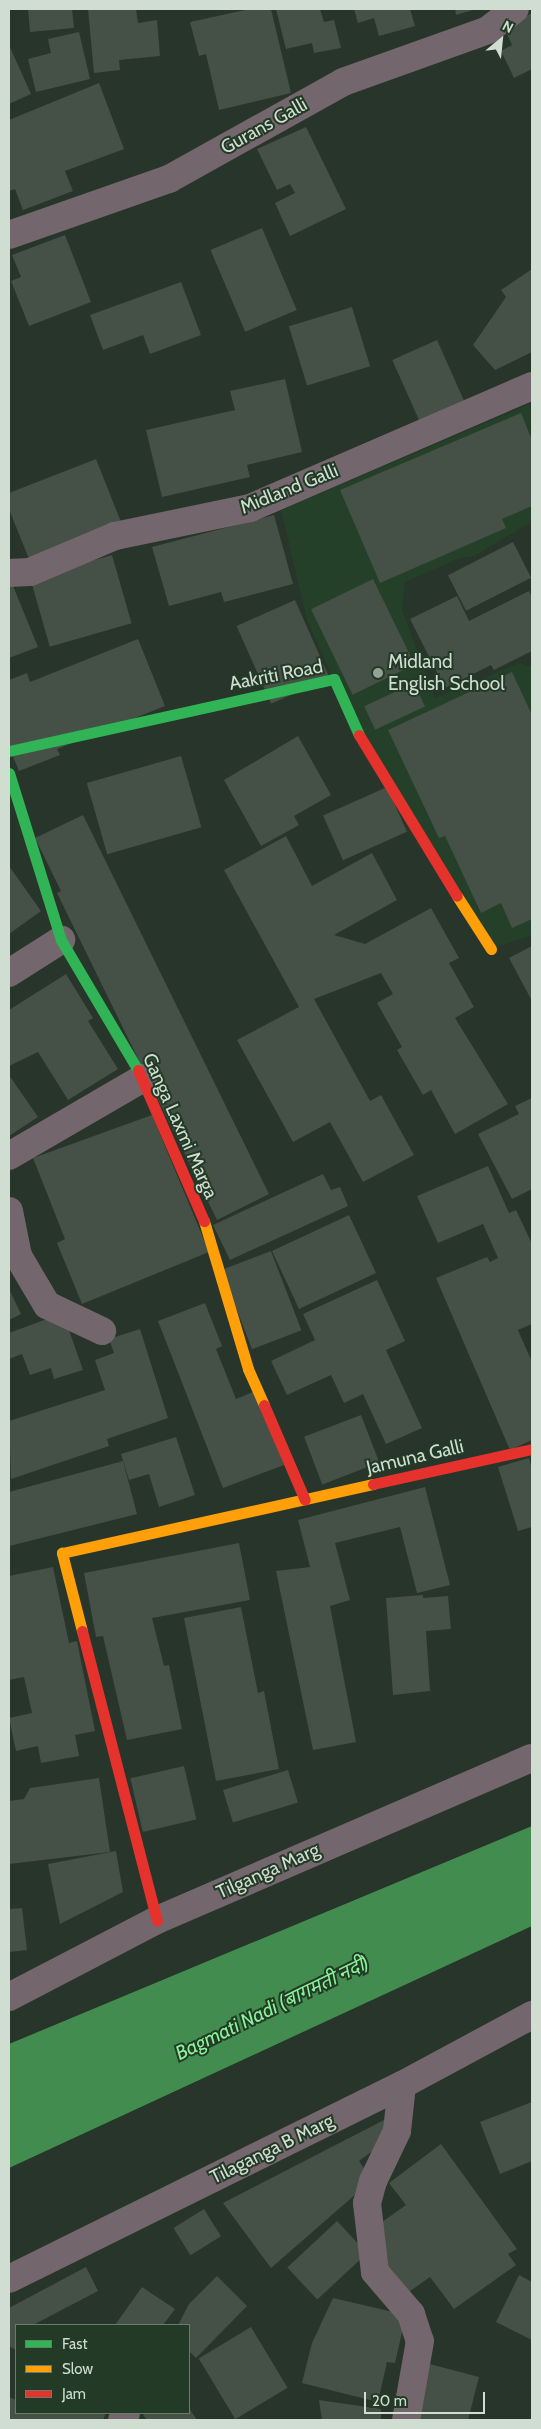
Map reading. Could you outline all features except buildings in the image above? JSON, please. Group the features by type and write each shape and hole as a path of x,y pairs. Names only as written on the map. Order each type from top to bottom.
{"street":[{"name":"Gurans Galli","path":"9,235 169,179 343,82 488,30 515,9"},
{"name":"Midland Galli","path":"9,573 30,572 115,536 250,508 532,386"},
{"name":"Aakriti Road","path":"9,751 334,679 363,746 491,949"},
{"name":"Ganga Laxmi Marga","path":"9,773 61,940 143,1078 207,1227 248,1369 305,1500"},
{"path":"9,974 61,940"},
{"path":"9,1156 143,1078"},
{"path":"9,1211 18,1256 47,1305 102,1331"},
{"name":"Jamuna Galli","path":"158,1920 62,1553 532,1449"},
{"name":"Tilganga Marg","path":"9,1997 158,1920 532,1758"},
{"name":"Tilaganga B Marg","path":"9,2279 402,2085 532,2016"},
{"path":"402,2085 396,2131 373,2181 367,2203 375,2272 411,2314 420,2341 406,2420"}],"shaded area":[{"name":"Midland English School","path":"530,404 532,522 474,556 460,558 405,582 402,610 435,698 520,663 532,667 532,935 491,949 363,745 307,620 281,510"}],"water":[{"name":"Bagmati Nadi (बागमती नदी)","path":"532,1826 532,1926 9,2168 9,2044"}],"traffic: fast":[{"path":"9,751 334,679 359,735"},
{"path":"9,773 61,940 138,1070"}],"traffic: slow":[{"path":"457,896 491,949"},
{"path":"204,1221 248,1369 264,1405"},
{"path":"82,1631 62,1553 373,1484"}],"traffic: jam":[{"path":"359,735 457,896"},
{"path":"138,1070 204,1221"},
{"path":"264,1405 305,1500"},
{"path":"373,1484 532,1449"},
{"path":"82,1631 157,1920"}],"place":[{"name":"Midland English School","path":"378,673"}]}
